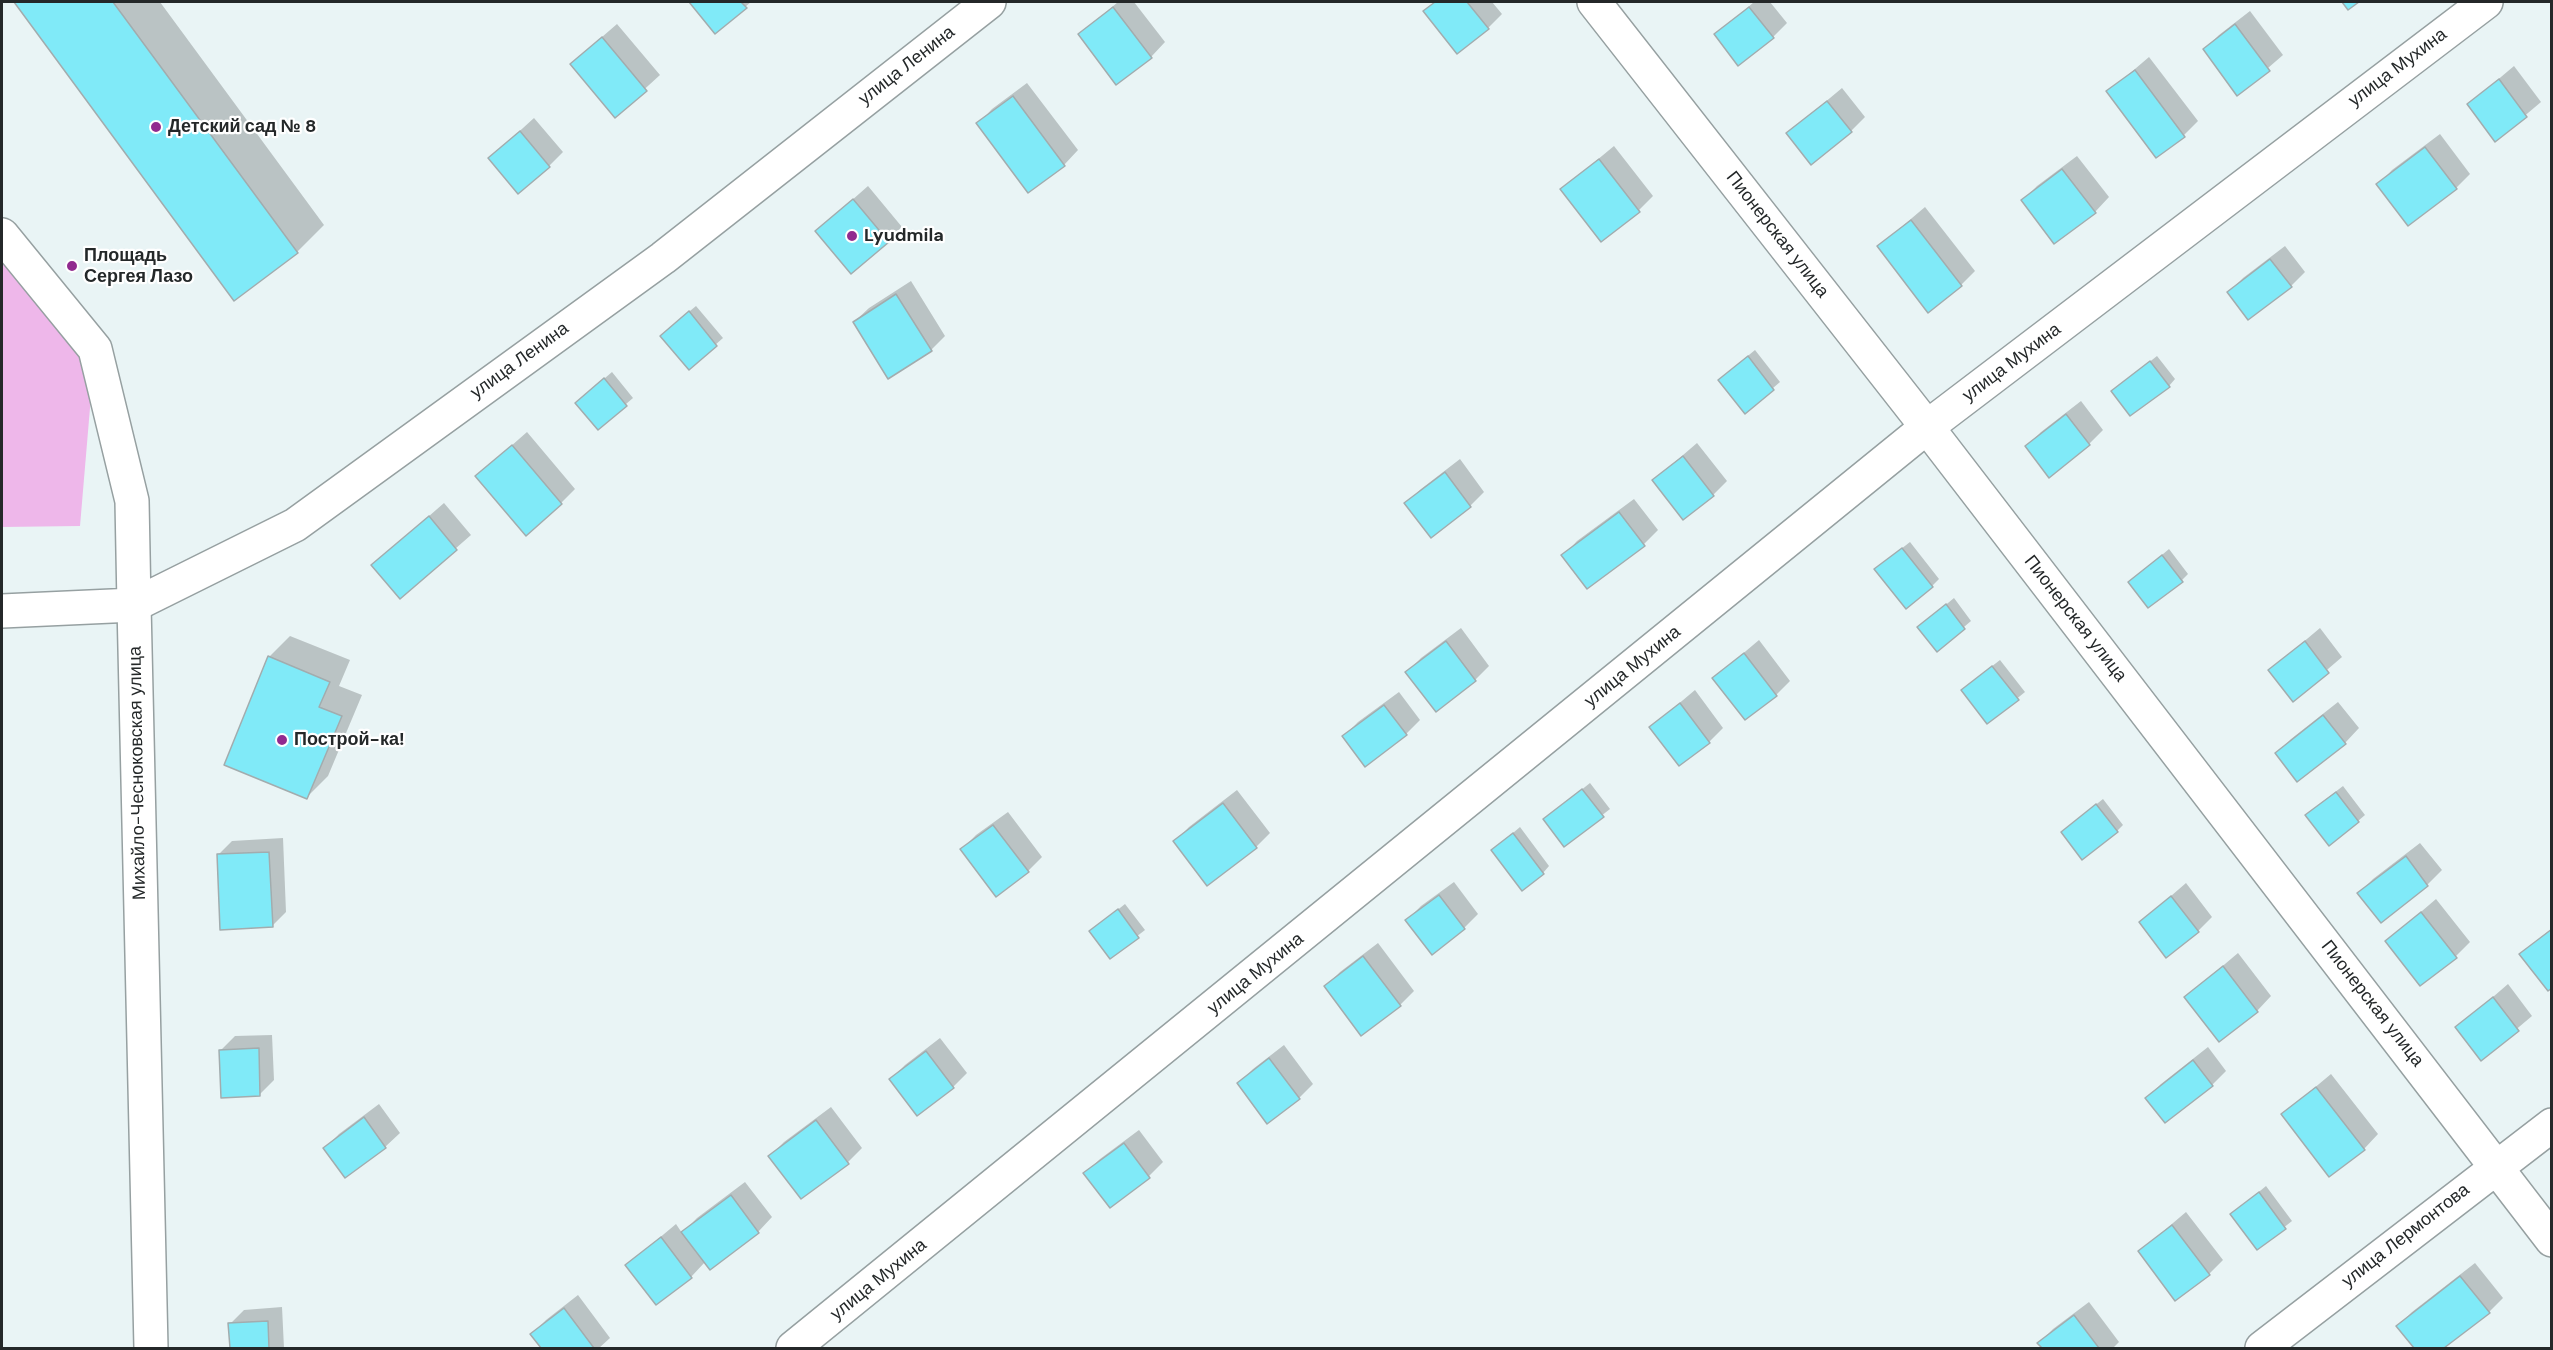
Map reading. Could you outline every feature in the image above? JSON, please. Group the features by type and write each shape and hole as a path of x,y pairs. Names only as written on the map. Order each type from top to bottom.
{"street":[{"name":"улица Ленина","path":"2,611 134,605 295,525 663,258 989,2"},
{"name":"Пионерская улица","path":"1594,2 1927,427 2552,1240"},
{"name":"улица Мухина","path":"805,1345 1927,427 2486,2"},
{"name":"Михайло-Чесноковская улица","path":"2,235 95,349 132,501 151,1348"},
{"name":"улица Лермонтова","path":"2262,1348 2552,1125"}],"shaded area":[{"path":"2,235 95,349 80,526 2,527"}],"building":[{"name":"Детский сад № 8","path":"14,2 113,2 298,253 234,301"},
{"path":"689,2 741,2 747,8 715,34"},
{"path":"1435,2 1467,2 1489,29 1457,54 1423,11"},
{"path":"2342,2 2359,2 2348,10"},
{"path":"1113,7 1152,58 1116,85 1078,34"},
{"path":"1749,7 1774,38 1738,66 1714,34"},
{"path":"2235,24 2270,71 2237,96 2203,49"},
{"path":"602,37 647,91 615,118 570,64"},
{"path":"2135,70 2185,137 2156,158 2106,91"},
{"path":"2499,79 2527,117 2495,142 2467,104"},
{"path":"1013,96 1065,166 1028,193 976,123"},
{"path":"1827,101 1852,132 1811,165 1786,133"},
{"path":"520,131 550,167 518,194 488,158"},
{"path":"2425,147 2457,189 2408,226 2376,184"},
{"path":"1599,159 1640,212 1601,242 1560,189"},
{"path":"2062,169 2096,213 2054,244 2021,200"},
{"name":"Lyudmila","path":"853,199 889,242 851,274 815,231"},
{"path":"1911,220 1962,286 1928,313 1877,246"},
{"path":"2270,259 2292,287 2248,320 2227,292"},
{"path":"896,294 932,351 888,379 853,322"},
{"path":"689,311 717,346 689,370 660,336"},
{"path":"1748,356 1774,390 1745,414 1718,380"},
{"path":"2150,361 2170,387 2130,416 2111,391"},
{"path":"604,378 627,406 598,430 575,403"},
{"path":"2066,414 2090,445 2049,478 2025,446"},
{"path":"512,445 562,504 526,536 475,476"},
{"path":"1683,456 1714,496 1683,520 1652,480"},
{"path":"1445,472 1471,507 1431,538 1404,503"},
{"path":"1619,512 1645,546 1587,589 1561,555"},
{"path":"429,516 457,550 400,599 371,565"},
{"path":"1902,548 1933,587 1906,609 1874,569"},
{"path":"2162,555 2183,582 2148,608 2128,582"},
{"path":"1946,604 1965,629 1937,652 1917,627"},
{"path":"1446,641 1476,681 1436,712 1405,672"},
{"path":"2305,641 2329,673 2293,702 2268,670"},
{"path":"1744,653 1777,696 1745,720 1712,678"},
{"name":"Построй-ка!","path":"268,656 330,682 319,707 342,716 307,799 224,765"},
{"path":"1992,666 2019,700 1987,724 1961,690"},
{"path":"1680,703 1710,743 1679,766 1649,727"},
{"path":"1384,705 1407,735 1365,767 1342,736"},
{"path":"2323,715 2346,744 2297,782 2275,753"},
{"path":"1582,789 1604,817 1564,847 1543,819"},
{"path":"2336,792 2359,822 2329,846 2305,815"},
{"path":"1223,803 1257,848 1207,886 1173,841"},
{"path":"2096,804 2118,832 2082,860 2061,832"},
{"path":"993,825 1029,872 996,897 960,849"},
{"path":"1513,833 1544,874 1522,891 1491,850"},
{"path":"269,852 273,927 220,930 217,854"},
{"path":"2406,856 2428,886 2381,923 2357,893"},
{"path":"1439,895 1465,929 1432,955 1405,920"},
{"path":"2171,896 2199,932 2166,958 2139,922"},
{"path":"1118,909 1139,938 1110,959 1089,931"},
{"path":"2421,912 2457,958 2420,986 2385,941"},
{"path":"2552,929 2552,988 2548,991 2519,954"},
{"path":"1363,956 1401,1006 1361,1036 1324,986"},
{"path":"2223,966 2258,1012 2219,1042 2184,997"},
{"path":"2493,997 2519,1031 2481,1061 2455,1027"},
{"path":"259,1048 260,1096 221,1098 219,1050"},
{"path":"926,1051 954,1088 917,1116 889,1079"},
{"path":"1269,1058 1300,1099 1267,1124 1237,1083"},
{"path":"2193,1060 2213,1086 2165,1123 2145,1098"},
{"path":"2316,1087 2365,1150 2329,1177 2281,1114"},
{"path":"364,1117 386,1148 345,1178 323,1148"},
{"path":"816,1120 849,1164 801,1199 768,1156"},
{"path":"1124,1143 1150,1178 1110,1208 1083,1173"},
{"path":"2259,1192 2286,1229 2257,1250 2230,1214"},
{"path":"731,1195 759,1233 710,1270 681,1232"},
{"path":"2172,1225 2210,1275 2175,1301 2138,1251"},
{"path":"661,1237 692,1278 656,1305 625,1265"},
{"path":"2460,1276 2490,1313 2444,1348 2414,1348 2396,1326"},
{"path":"564,1308 594,1348 541,1348 530,1334"},
{"path":"2074,1315 2099,1348 2042,1348 2037,1343"},
{"path":"268,1321 269,1348 230,1348 228,1323"}],"place":[{"name":"Детский сад № 8","path":"156,127"},
{"name":"Lyudmila","path":"852,236"},
{"name":"Площадь Сергея Лазо","path":"72,266"},
{"name":"Построй-ка!","path":"282,740"}]}
